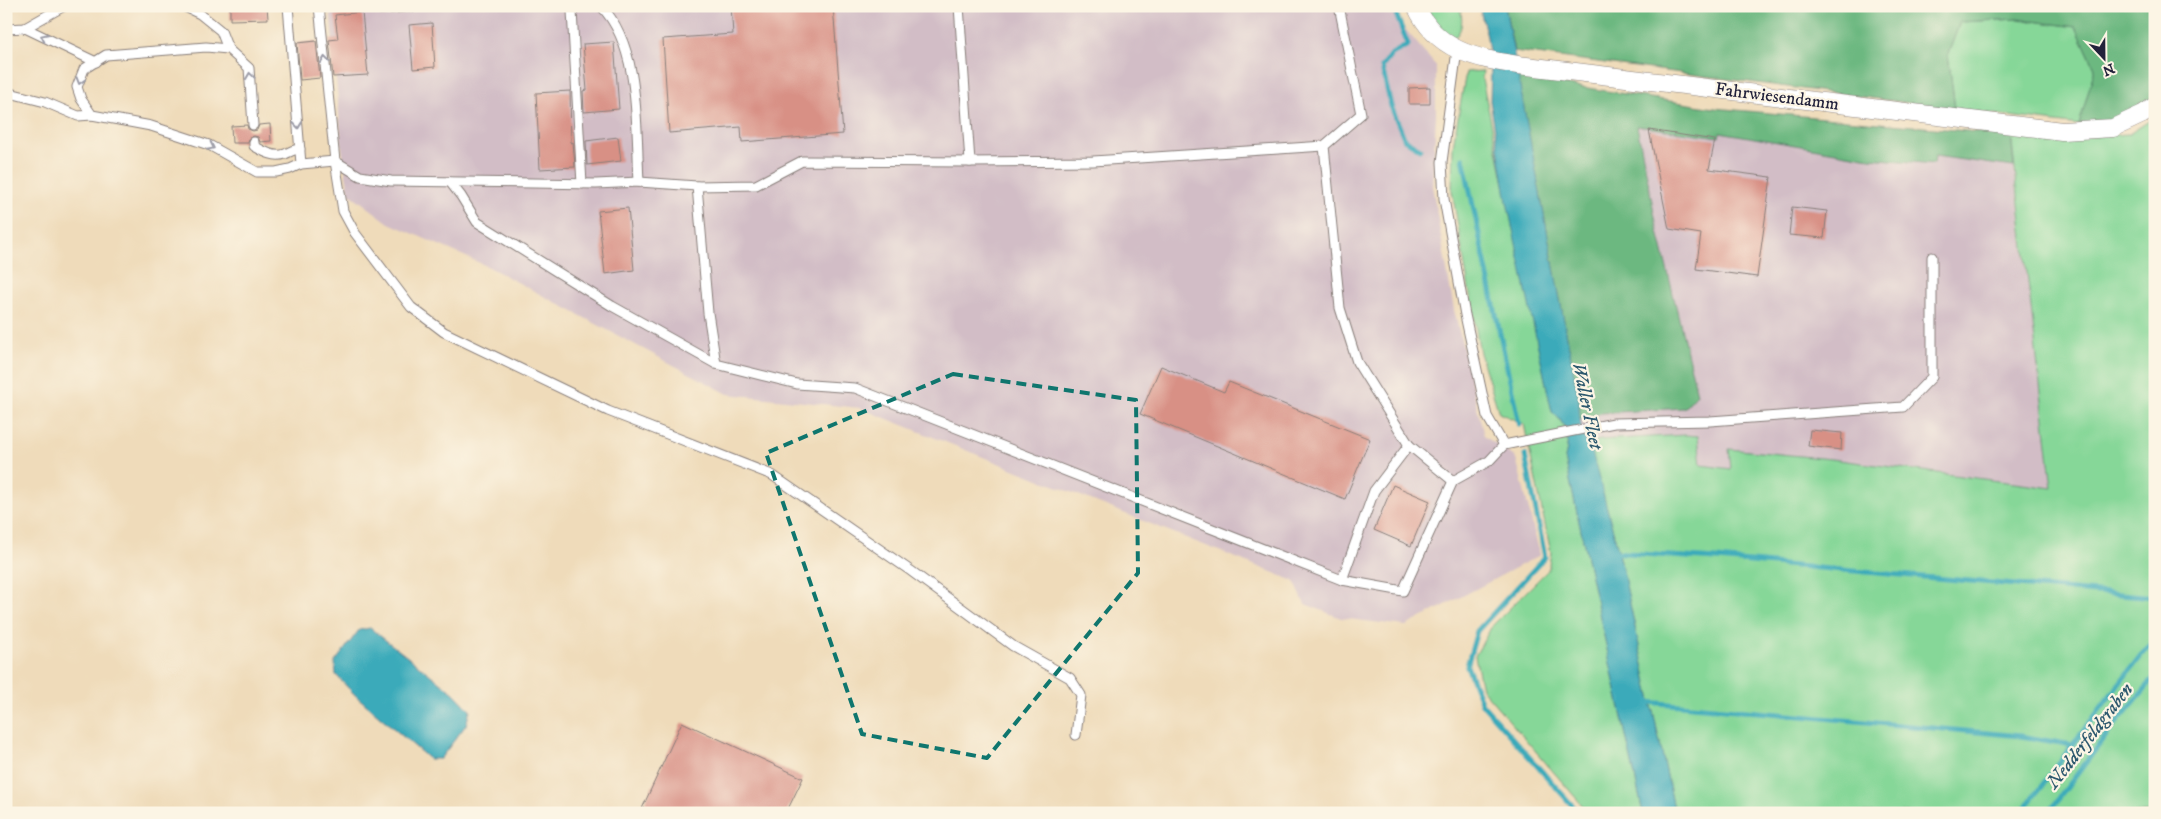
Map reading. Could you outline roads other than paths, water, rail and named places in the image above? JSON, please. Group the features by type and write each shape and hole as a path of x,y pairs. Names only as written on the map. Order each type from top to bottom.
{"street":[{"name":"Fahrwiesendamm","path":"1416,6 1419,15 1436,35 1456,50 1479,59 1518,65 2062,131 2113,128 2143,114 2155,106"}],"lane":[{"path":"6,29 25,28 64,6"},
{"path":"183,6 200,14 221,31 228,49 249,68 253,125"},
{"path":"288,6 301,164"},
{"path":"319,6 342,211 355,233 411,307 444,332 608,411 772,475 911,571 1013,646 1070,678 1081,695 1076,735"},
{"path":"381,9 419,6"},
{"path":"569,6 572,11 582,184"},
{"path":"601,6 609,14 622,38 633,83 639,182"},
{"path":"959,6 970,162"},
{"path":"6,92 44,102 78,116 92,115 152,126 208,145 257,172 276,172 290,170 301,164 335,161 360,176 391,181 582,184 639,182 697,186 756,185 802,161 1093,161 1324,146 1361,114 1339,6"},
{"path":"25,28 96,62"},
{"path":"92,115 81,100 77,87 84,69 106,56 206,46 228,49"},
{"path":"1456,50 1442,162 1444,199 1465,315 1487,416 1504,445"},
{"path":"254,142 254,146 271,155 283,155 294,149 300,149"},
{"path":"1324,146 1340,308 1357,362 1409,445 1453,481"},
{"path":"450,182 477,222 612,306 716,364 797,384 855,388 1342,580 1403,591 1453,481 1489,461 1504,445 1614,423 1710,421 1903,408 1932,377 1932,257"},
{"path":"697,186 708,313 716,364"},
{"path":"1342,580 1374,491 1409,445"}],"water":[{"path":"1479,6 1505,6 1579,401 1581,428 1592,452 1619,553 1675,813 1643,813 1565,458 1566,433 1561,422 1552,412 1507,202 1490,101 1491,69 1487,37"},
{"path":"370,628 454,693 470,710 466,725 440,759 429,759 355,695 336,675 335,662 359,630"}],"waterway":[{"path":"1393,6 1408,45 1392,54 1382,67 1391,106 1405,140 1420,149"},
{"path":"1463,158 1519,424"},
{"path":"1525,455 1545,557 1477,631 1467,666 1482,704 1579,813"},
{"path":"1612,552 1716,559 2155,597"},
{"path":"2021,813 2141,655 2155,642"},
{"name":"Nedderfeldgraben","path":"2048,813 2108,733 2155,677"},
{"path":"1647,702 2021,736 2072,745"}],"water label":[{"name":"Waller Fleet","path":"1587,406"}]}
